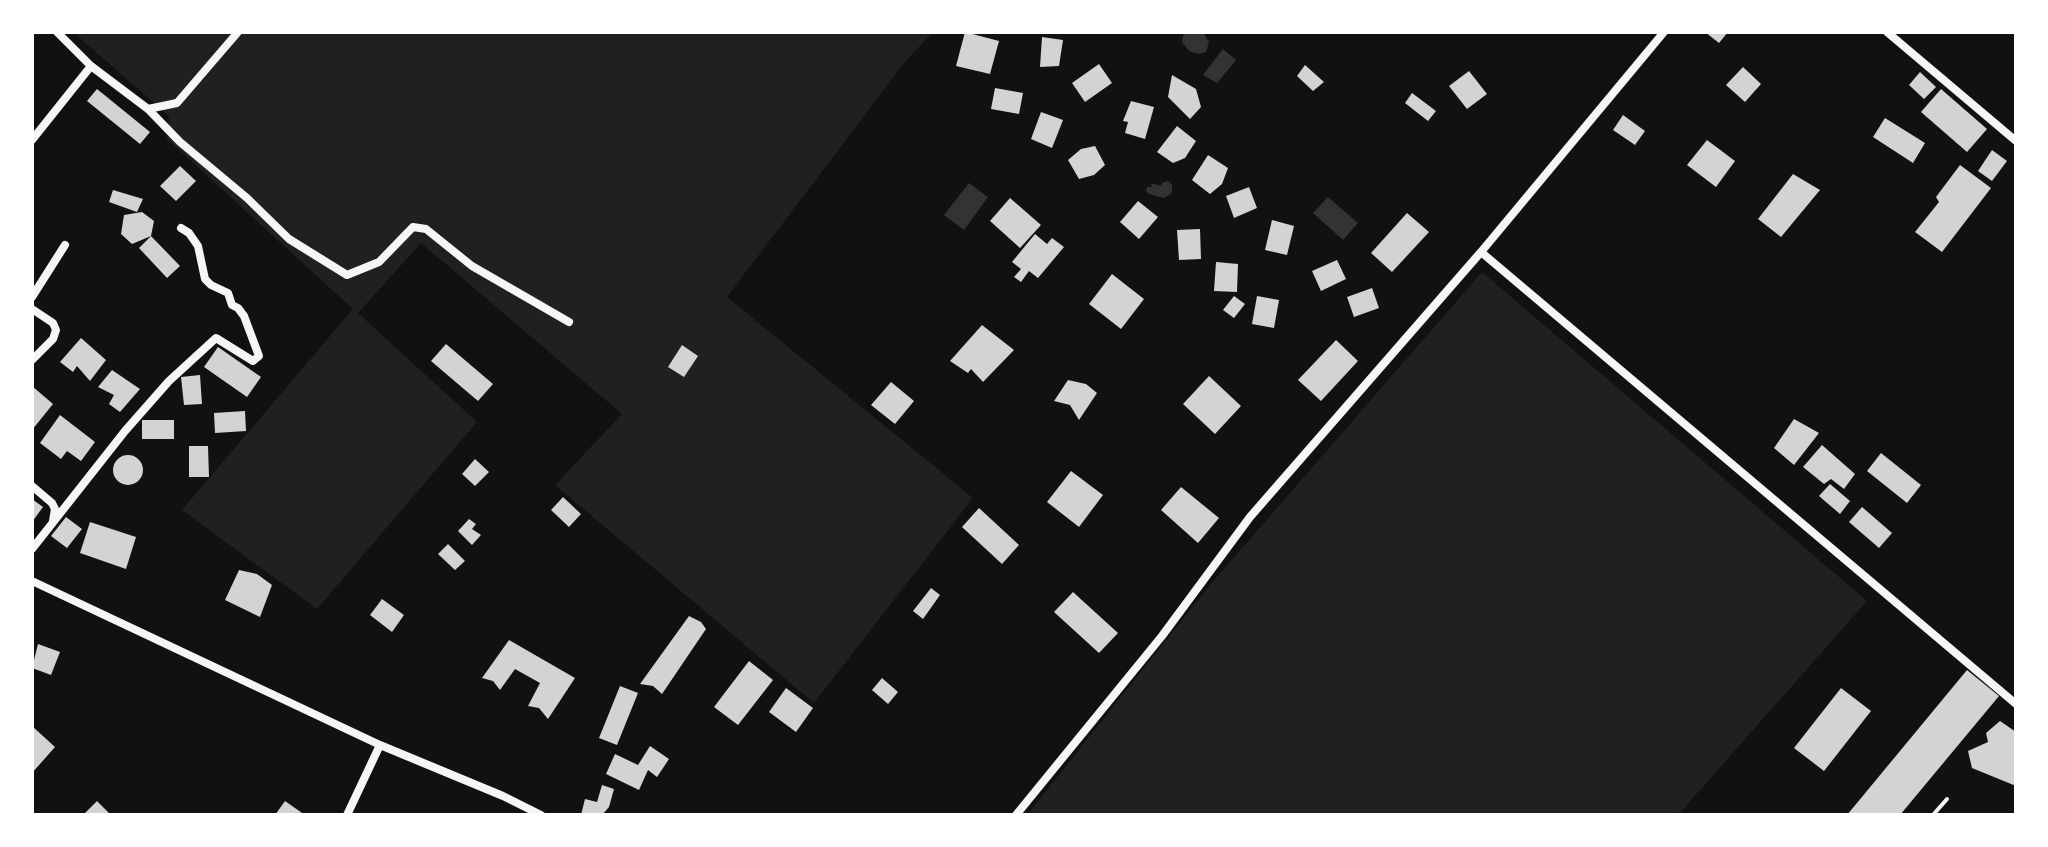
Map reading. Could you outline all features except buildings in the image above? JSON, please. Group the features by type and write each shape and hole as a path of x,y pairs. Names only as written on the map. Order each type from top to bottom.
{"street":[{"path":"57,32 91,66 148,109 180,142 247,198 289,239 347,275 379,262 413,227 426,229 472,266 569,322"},
{"path":"148,109 177,103 238,32"},
{"path":"1016,815 1162,636 1250,517 1481,252 1664,32"},
{"path":"1887,32 2016,141"},
{"path":"32,140 91,66"},
{"path":"32,549 125,431 169,381 216,338 253,361 259,356 244,316 232,305 228,293 205,279 198,246 181,228"},
{"path":"32,297 65,245"},
{"path":"1481,252 2016,704"},
{"path":"32,309 53,323 56,330 53,339 32,360"},
{"path":"32,486 52,503 55,516 52,526"},
{"path":"32,581 380,745 541,815"},
{"path":"347,815 380,745"}],"lane":[{"path":"1933,815 1947,799"}],"shaded area":[{"path":"73,32 933,32 904,63 727,297 973,498 814,703 555,485 622,414 421,243 358,313 477,422 317,609 182,510 353,309 167,139 169,116"},
{"path":"1184,32 1203,32 1209,42 1206,52 1198,54 1189,51 1182,42"},
{"path":"1223,49 1236,60 1217,83 1203,75"},
{"path":"1168,181 1172,185 1172,193 1164,198 1146,191 1147,187 1152,187 1151,183 1161,186"},
{"path":"969,183 988,197 964,230 944,215"},
{"path":"1328,197 1358,223 1343,240 1313,213"},
{"path":"1482,272 1867,601 1678,815 1027,815 1210,585"}]}
